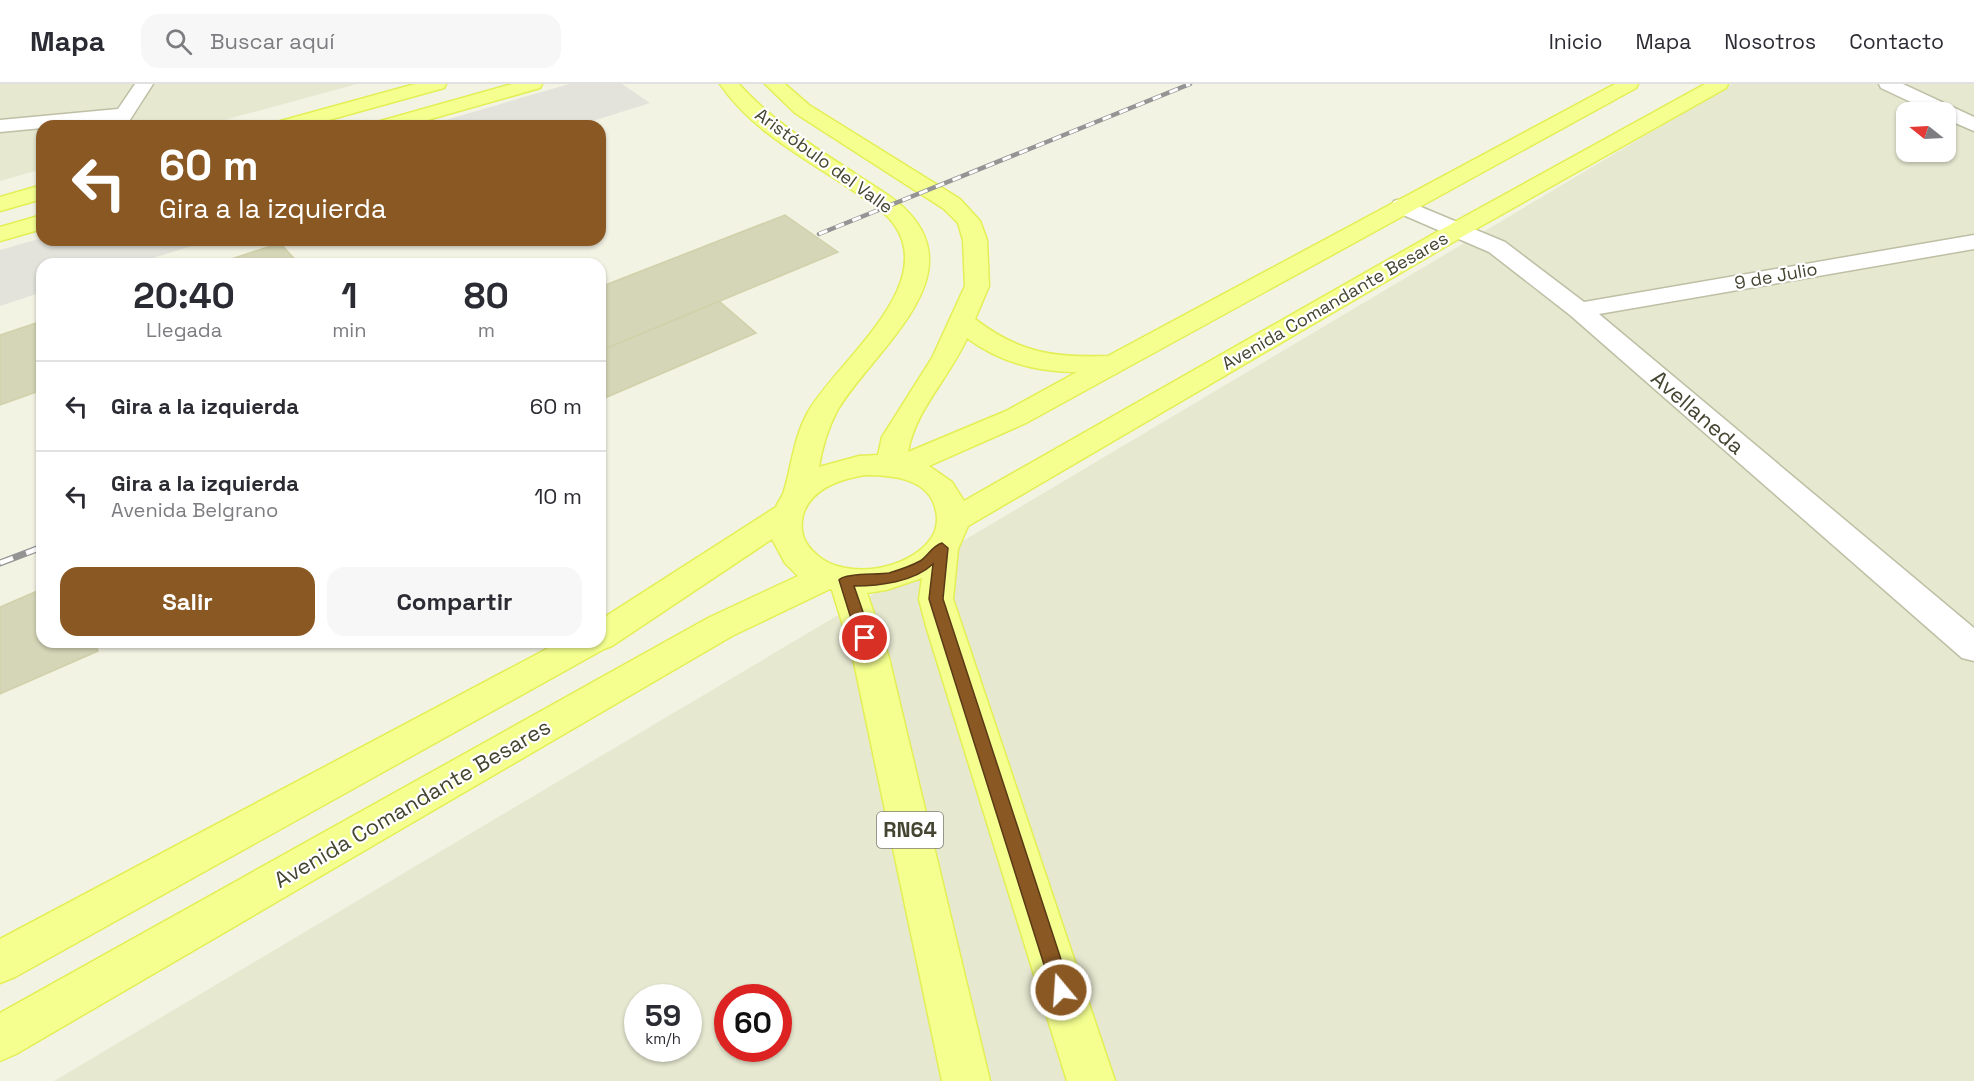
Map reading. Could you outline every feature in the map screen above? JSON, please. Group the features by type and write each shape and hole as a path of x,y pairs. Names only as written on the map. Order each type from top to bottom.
{"main road":[{"path":"306,120 437,84"},
{"path":"405,120 533,84"},
{"name":"Aristóbulo del Valle","path":"729,84 743,102 771,126 888,205 909,226 917,243 920,262 912,287 891,325 824,411 812,437 793,504"},
{"name":"Aristóbulo del Valle","path":"774,84 802,109 952,204 969,221 975,240 977,286 945,358 909,412 896,437 895,466"},
{"path":"895,466 1016,417 1629,84"},
{"name":"Avenida Comandante Besares","path":"948,535 1459,229 1719,84"},
{"path":"0,204 36,194"},
{"path":"0,234 36,224"},
{"path":"962,322 995,346 1020,357 1080,366 1113,364"},
{"path":"606,633 793,504 816,480 840,470 865,465 895,466 934,482 945,493 951,507 936,599 943,626 1091,1081"},
{"path":"793,504 785,529 792,550 811,567 837,578 874,581 901,575 925,564 948,535"},
{"name":"Avenida Comandante Besares","path":"0,1038 720,627 837,578"},
{"name":"RN64","path":"837,578 871,658 966,1081"},
{"path":"0,962 579,648"}],"street":[{"path":"120,120 144,84"},
{"path":"1888,84 1974,125"},
{"path":"0,126 36,124"},
{"name":"Avellaneda","path":"1402,206 1497,247 1579,310 1974,648"},
{"name":"9 de Julio","path":"1579,310 1974,242"}],"shaded area":[{"path":"0,84 357,84 224,120 36,120 36,171 0,181"},
{"path":"569,84 622,84 650,103 596,120 446,120"},
{"path":"1732,84 1974,84 1974,1081 54,1081"},
{"path":"36,240 36,246 192,246 153,258 36,258 36,294 0,306 0,250"}],"building":[{"path":"785,215 838,252 606,349 606,285"},
{"path":"271,246 283,246 294,258 234,258"},
{"path":"719,301 756,333 606,397 606,348"},
{"path":"36,323 36,392 0,405 0,335"},
{"path":"36,592 36,648 97,648 98,651 0,694 0,607"}],"railway":[{"path":"819,234 1190,84"},
{"path":"0,563 36,549"}],"route":[{"path":"865,638 846,580 874,581 901,575 925,564 942,548 936,599 943,626 1061,990"}]}
